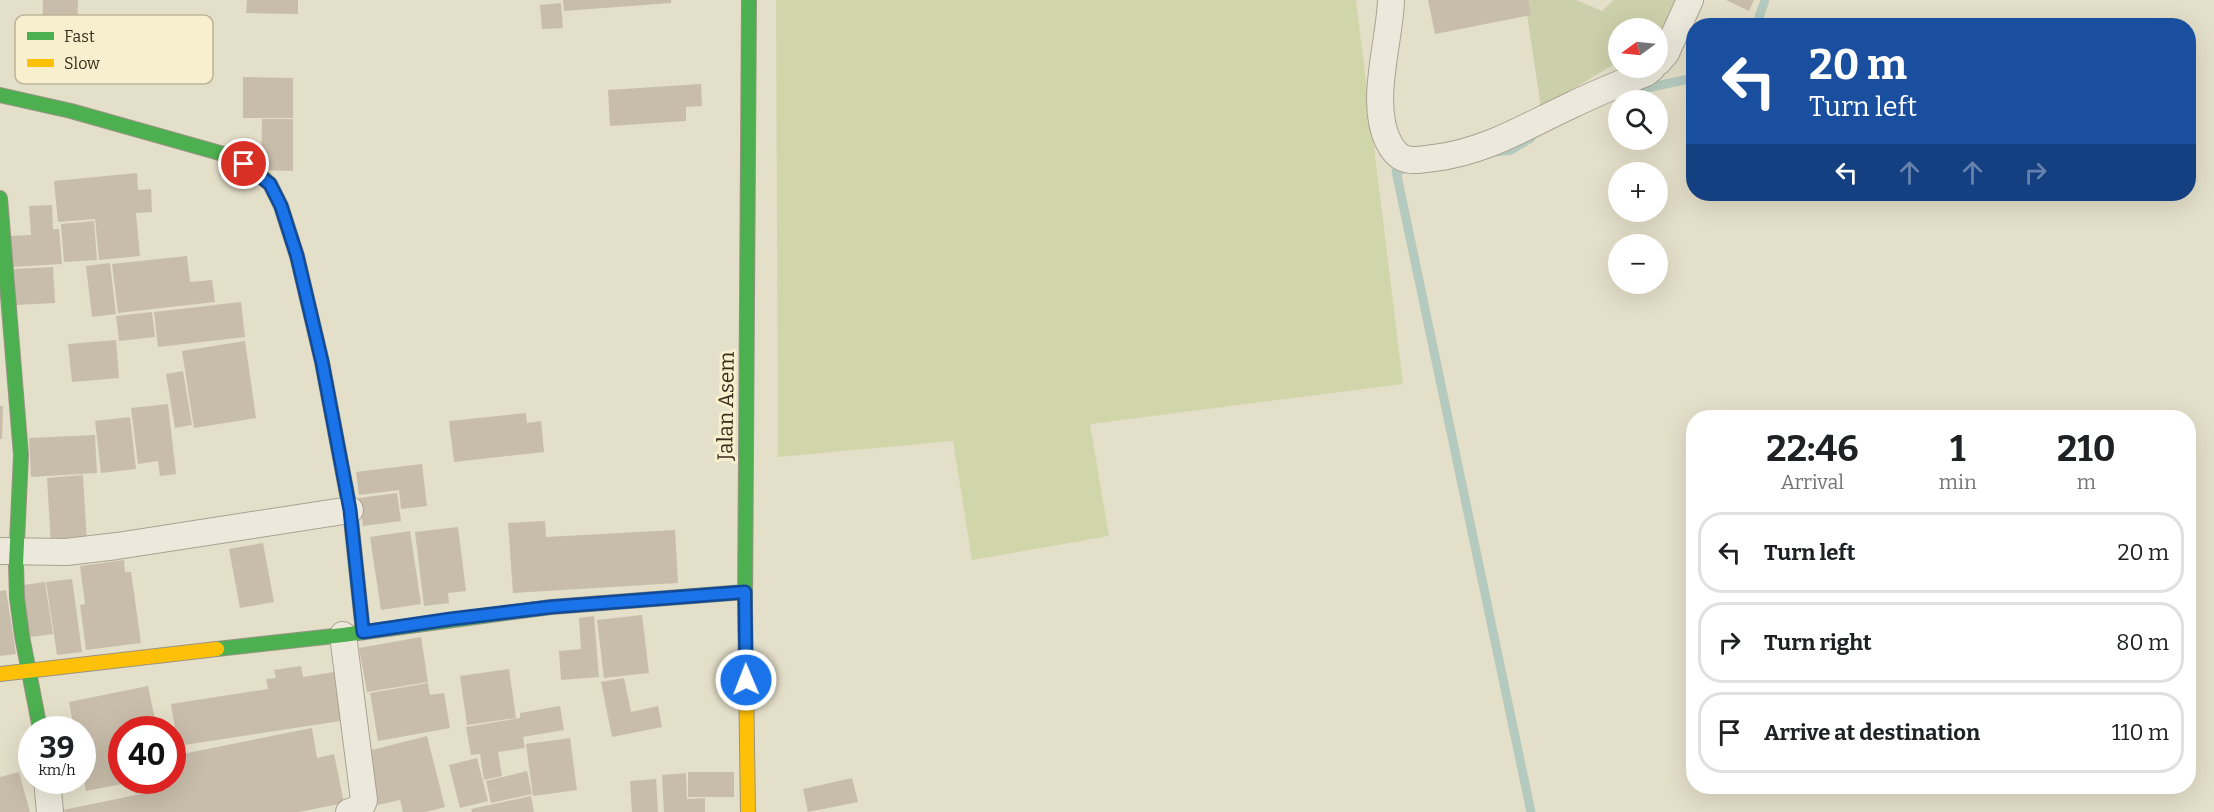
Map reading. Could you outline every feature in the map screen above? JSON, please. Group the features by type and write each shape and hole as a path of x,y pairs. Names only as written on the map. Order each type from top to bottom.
{"street":[{"name":"Jalan Asem","path":"748,812 745,592 749,0"},
{"path":"1390,0 1383,61 1381,110 1383,129 1388,141 1401,157 1414,160 1458,155 1497,142 1575,103 1634,78"},
{"path":"1668,49 1690,0"},
{"path":"0,95 71,111 227,155 256,171 270,184 281,206 306,294 322,362 350,510 353,634 364,800 363,805 349,812"},
{"path":"0,198 12,320 21,455 21,496 8,552 16,580 22,638 38,716"},
{"path":"8,552 66,552 117,546 350,510"},
{"path":"0,674 353,634 540,608 745,592"},
{"path":"48,794 50,812"}],"green space":[{"path":"776,0 1356,0 1403,384 1090,424 1109,536 972,560 953,441 778,457"},
{"path":"1525,0 1576,0 1602,11 1614,0 1678,0 1668,20 1668,18 1608,18 1608,68 1541,108"}],"building":[{"path":"43,0 78,0 78,15 43,15"},
{"path":"247,0 298,0 298,14 246,13"},
{"path":"563,0 671,0 671,3 564,11"},
{"path":"1428,0 1528,0 1531,15 1435,34"},
{"path":"1726,0 1754,0 1749,11"},
{"path":"561,3 563,28 542,29 540,5"},
{"path":"243,77 293,78 293,118 243,118"},
{"path":"701,84 702,106 686,107 686,121 610,126 608,90"},
{"path":"262,119 293,119 293,171 261,170"},
{"path":"137,173 138,190 151,189 152,212 136,213 140,256 99,260 95,219 58,222 54,181"},
{"path":"52,205 53,229 59,229 62,264 10,267 8,236 31,235 29,206"},
{"path":"94,221 97,260 64,262 61,224"},
{"path":"187,256 190,282 212,280 215,302 118,313 112,264"},
{"path":"110,263 116,314 92,317 86,266"},
{"path":"53,267 55,303 16,305 14,269"},
{"path":"241,302 245,337 158,347 154,312"},
{"path":"152,312 155,337 119,341 116,316"},
{"path":"116,340 119,378 72,382 68,344"},
{"path":"245,341 256,418 194,428 182,351"},
{"path":"183,371 192,425 175,428 166,374"},
{"path":"168,404 176,474 160,476 158,461 138,464 131,408"},
{"path":"0,406 3,406 2,439 0,439"},
{"path":"526,413 527,423 541,421 544,452 454,462 449,421"},
{"path":"130,417 136,469 101,473 95,421"},
{"path":"95,435 97,473 31,477 29,438"},
{"path":"422,464 427,506 401,509 399,490 359,495 356,472"},
{"path":"83,475 87,544 51,545 47,478"},
{"path":"397,493 401,521 363,526 359,498"},
{"path":"545,521 546,537 675,530 678,583 513,593 508,523"},
{"path":"458,527 466,591 448,593 449,603 424,606 415,532"},
{"path":"410,531 421,604 381,610 370,537"},
{"path":"263,543 274,602 240,608 229,549"},
{"path":"124,560 125,572 131,572 141,643 86,650 80,605 85,604 80,566"},
{"path":"72,579 82,652 57,655 46,582"},
{"path":"45,582 53,634 24,638 17,586"},
{"path":"6,590 16,654 0,656 0,591"},
{"path":"642,615 649,673 604,678 597,620"},
{"path":"594,616 599,677 561,680 559,651 581,649 579,618"},
{"path":"421,637 428,682 367,692 359,648"},
{"path":"301,666 303,677 340,671 347,720 186,745 186,716 173,716 171,704 268,689 266,679 276,678 274,670"},
{"path":"509,669 516,718 467,725 460,676"},
{"path":"624,678 631,712 658,706 662,727 612,737 601,682"},
{"path":"428,683 430,695 444,693 450,728 378,741 370,693"},
{"path":"148,686 154,716 108,716 108,787 96,789 96,716 72,716 69,702"},
{"path":"560,706 564,730 523,737 525,748 498,752 502,776 484,780 480,754 471,755 466,727 520,718 520,713"},
{"path":"312,728 317,758 334,754 344,803 299,812 64,812 63,810 141,794 186,794 186,753"},
{"path":"427,736 445,807 426,812 403,812 400,800 378,805 364,752"},
{"path":"570,738 577,790 533,796 526,744"},
{"path":"477,758 488,801 460,808 449,765"},
{"path":"527,771 532,794 491,803 486,781"},
{"path":"18,772 18,794 25,794 30,812 0,812 0,777"},
{"path":"688,772 734,772 734,797 688,797"},
{"path":"686,773 687,799 705,798 705,812 664,812 662,775"},
{"path":"852,778 858,802 808,812 803,789"},
{"path":"656,779 658,812 632,812 630,781"},
{"path":"531,796 534,812 472,812 471,809"}],"waterway":[{"path":"1759,18 1765,0"},
{"path":"1637,90 1686,80"},
{"path":"1497,152 1511,150 1531,138"},
{"path":"1410,168 1396,171 1531,812"}],"traffic: fast":[{"path":"745,606 749,0"},
{"path":"0,95 71,111 227,155 256,171 270,184 281,206 297,256 322,362 350,510 363,632"},
{"path":"0,198 21,455 16,564 17,598 37,716"},
{"path":"217,649 343,635 551,607 745,592"}],"traffic: slow":[{"path":"745,606 748,812"},
{"path":"0,674 217,649"}],"route":[{"path":"244,164 270,184 281,206 297,256 322,362 350,510 363,632 551,607 745,592 746,680"}]}
